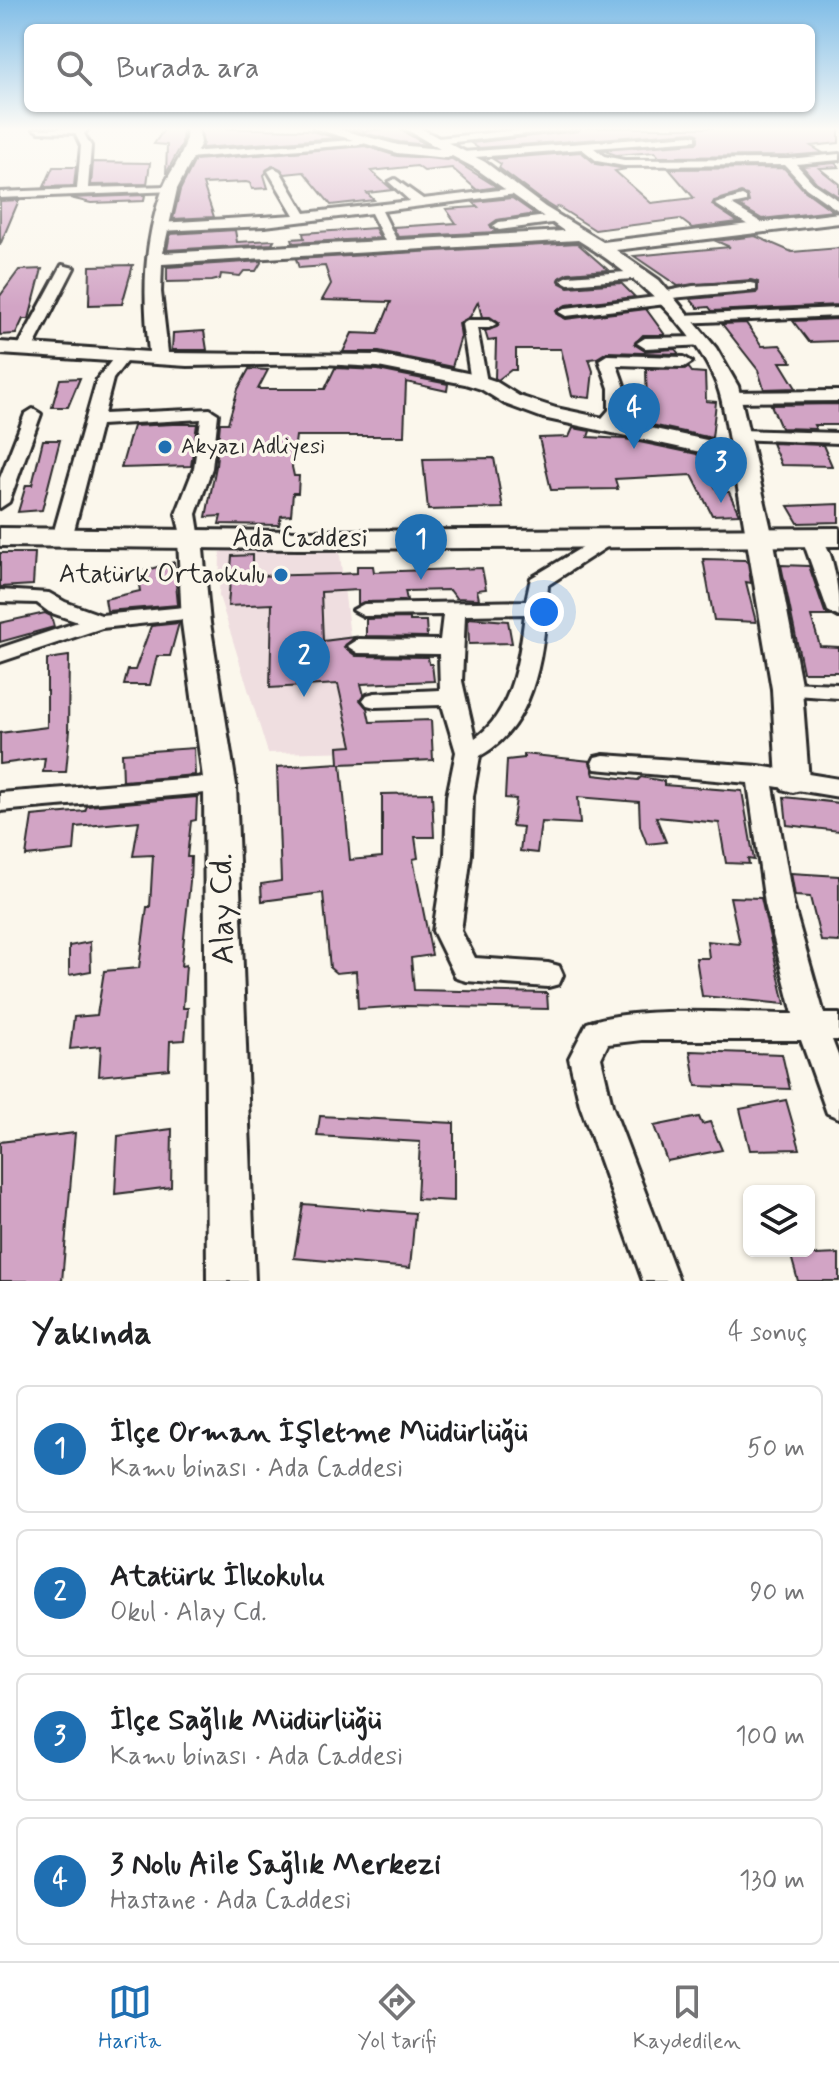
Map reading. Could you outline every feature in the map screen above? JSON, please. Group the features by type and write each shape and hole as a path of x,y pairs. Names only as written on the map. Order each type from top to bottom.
{"main road":[{"name":"Ada Caddesi","path":"0,537 825,538"}],"street":[{"path":"82,188 82,192"},
{"path":"284,188 301,217"},
{"path":"402,188 419,202"},
{"path":"511,188 640,275 664,298 700,342 728,386 761,538 787,689 793,781"},
{"path":"812,188 839,207"},
{"path":"0,195 170,189 154,259 152,292 159,359"},
{"path":"160,227 301,217 516,191"},
{"path":"742,200 721,204 760,227"},
{"path":"374,207 394,247"},
{"path":"601,247 839,218"},
{"path":"499,226 555,219"},
{"path":"154,259 582,235"},
{"path":"9,351 67,268"},
{"path":"568,280 640,275"},
{"path":"566,312 664,298 693,290 751,287"},
{"path":"681,319 839,312"},
{"path":"479,382 469,324 489,324"},
{"path":"645,343 700,342"},
{"path":"9,351 121,358 378,361 479,382 512,400 551,413 605,424 741,445 839,438"},
{"path":"62,538 105,379 121,358"},
{"path":"605,424 617,411 617,388 607,360 684,362"},
{"path":"730,397 839,396"},
{"path":"0,502 33,414"},
{"path":"94,420 210,414 203,468 186,514 190,539"},
{"path":"825,538 839,611"},
{"name":"Alay Cd.","path":"190,539 195,612 220,785 231,1281"},
{"path":"468,752 492,738 516,705 533,635 538,582 606,539"},
{"path":"0,596 42,597 57,607 99,622"},
{"path":"364,610 536,607"},
{"path":"455,609 448,647 459,732 468,752 460,796 458,854 447,931 466,969 548,975"},
{"path":"0,655 99,622 195,612"},
{"path":"358,646 448,647"},
{"path":"787,689 839,691"},
{"path":"375,700 454,697"},
{"path":"604,763 759,775 839,788"},
{"path":"759,775 779,904 826,1027 839,1103"},
{"path":"0,802 220,785"},
{"path":"661,1281 593,1093 585,1058 598,1032 642,1027 826,1027"}],"shaded area":[{"path":"225,547 339,547 364,751 268,753 219,596 220,554"}],"building":[{"path":"204,188 214,217 173,219 180,190"},
{"path":"317,188 393,190 367,193 374,200 331,205"},
{"path":"525,188 634,188 651,203 694,198 685,188 802,188 833,211 762,219 740,206 749,202 747,195 741,193 714,201 712,205 738,222 692,228 680,219 595,230 557,206 555,209"},
{"path":"825,188 839,188 839,197"},
{"path":"145,195 144,201 91,203 70,198"},
{"path":"512,198 535,214 497,220 490,225 496,232 398,237 393,227 456,223 446,209 478,207 473,202"},
{"path":"19,200 0,245 0,201"},
{"path":"375,228 380,238 293,243 292,239 304,238 303,233"},
{"path":"235,230 237,242 274,240 272,244 167,250 170,234"},
{"path":"755,236 792,252 839,248 839,305 712,311 709,307 698,308 690,299 756,293 758,282 678,286 634,256 730,247 716,241"},
{"path":"577,243 608,270 568,273 560,277 560,283 568,287 621,283 635,297 566,305 556,311 558,315 566,319 646,309 665,335 643,335 634,344 645,351 675,349 679,354 607,352 589,359 593,371 590,398 572,396 561,349 516,349 516,370 511,370 498,380 495,378 496,340 488,341 485,331 497,327 499,323 490,317 482,317 478,302 470,317 459,323 461,336 452,367 379,352 343,352 352,333 378,334 391,302 322,300 331,284 325,266 299,268 296,259"},
{"path":"262,261 256,271 244,271 240,276 221,274 220,279 212,281 167,282 167,267"},
{"path":"133,265 122,304 89,305 90,266"},
{"path":"42,269 29,319 23,319 16,334 0,335 0,296 19,270"},
{"path":"839,319 839,341 809,342 793,321"},
{"path":"746,323 762,346 780,345 792,362 780,362 796,388 764,389 758,370 722,324"},
{"path":"204,331 207,350 172,350 173,333"},
{"path":"335,368 378,370 448,384 447,391 406,382 404,436 296,436 292,467 294,476 299,476 298,493 293,493 291,515 281,516 279,525 219,524 221,516 206,517 220,423 228,423 238,389 249,369 268,370 258,389 325,389"},
{"path":"689,368 692,372 705,373 706,401 716,402 712,438 633,421 638,408 647,409 646,369"},
{"path":"80,378 68,407 52,407 60,379"},
{"path":"839,404 839,425 814,425 816,429 781,428 771,405"},
{"name":"Akyazı Adliyesi","path":"197,424 191,466 121,468 133,426"},
{"path":"573,428 590,431 588,437 625,439 697,454 718,492 729,492 739,514 712,515 692,475 615,479 618,489 551,490 539,438 569,437"},
{"path":"43,440 60,440 42,510 18,512 26,485 32,485"},
{"path":"772,443 823,445 832,466 781,465"},
{"path":"494,458 503,508 428,510 423,459"},
{"path":"839,504 839,522 798,523 788,506"},
{"path":"0,553 35,553 33,585 0,587"},
{"path":"252,555 252,576 357,573 357,566 373,566 374,572 482,568 486,589 477,590 479,599 456,598 450,590 405,591 407,600 358,604 358,590 321,592 323,641 355,637 344,647 356,656 428,657 434,681 361,684 364,695 360,700 367,708 370,722 431,720 433,760 341,764 350,860 382,857 382,794 432,793 434,837 415,837 418,858 413,859 432,955 411,958 414,990 547,993 548,1009 406,1006 358,1009 356,971 336,973 330,968 323,893 262,901 261,884 281,881 277,767 339,763 338,747 352,746 338,684 270,688 272,604 228,606 232,556"},
{"path":"703,559 745,560 748,563 751,583 746,582 756,622 714,620"},
{"path":"174,562 178,605 107,611 105,599 140,591 137,573"},
{"path":"781,565 809,566 825,612 831,616 811,616 820,646 839,647 839,672 803,672"},
{"path":"45,613 51,616 54,627 0,642 0,623"},
{"path":"410,618 410,621 426,621 427,637 366,636 366,619"},
{"path":"468,618 508,621 512,643 469,644"},
{"path":"179,623 170,656 157,656 150,685 124,685 128,670 135,670 151,626"},
{"path":"69,656 70,730 66,772 43,772 45,758 0,764 0,733 47,727 47,659"},
{"path":"194,748 195,775 123,781 122,753"},
{"path":"524,754 590,761 594,775 638,780 641,777 664,781 664,785 742,791 754,860 748,859 749,864 726,863 719,823 656,817 666,842 647,844 640,826 639,802 578,797 580,824 541,822 537,853 520,851 523,827 512,826 516,799 505,798 507,760 524,758"},
{"path":"197,797 196,820 191,821 187,857 191,857 190,882 181,966 186,965 183,1008 188,1008 185,1040 170,1041 169,1069 99,1076 101,1046 70,1049 74,1017 97,1015 104,971 139,968 147,907 150,907 153,855 133,856 139,821 76,827 74,851 26,856 32,816 85,811 87,806"},
{"path":"784,797 839,803 839,831 787,825"},
{"path":"791,873 839,876 839,942 821,941 810,897 795,896"},
{"path":"730,897 761,898 785,1004 702,996 696,958 709,958 707,941 740,944"},
{"path":"90,942 91,971 69,975 69,946"},
{"path":"690,1051 782,1054 790,1089 696,1086"},
{"path":"786,1100 800,1149 750,1150 740,1109"},
{"path":"320,1116 454,1123 454,1201 417,1199 420,1142 317,1136"},
{"path":"699,1117 702,1124 710,1122 722,1150 667,1161 654,1126"},
{"path":"172,1129 171,1187 115,1194 118,1136"},
{"path":"75,1133 62,1281 0,1281 0,1142"},
{"path":"303,1204 415,1213 410,1268 294,1258"},
{"path":"839,1254 839,1281 798,1281 791,1257"}],"place":[{"name":"Akyazı Adliyesi","path":"165,447"},
{"name":"3 Nolu Aile Sağlık Merkezi","path":"634,449"},
{"name":"İlçe Sağlık Müdürlüğü","path":"721,503"},
{"name":"Atatürk Ortaokulu","path":"281,575"},
{"name":"İlçe Orman İşletme Müdürlüğü","path":"421,580"},
{"name":"Atatürk İlkokulu","path":"304,697"}]}
